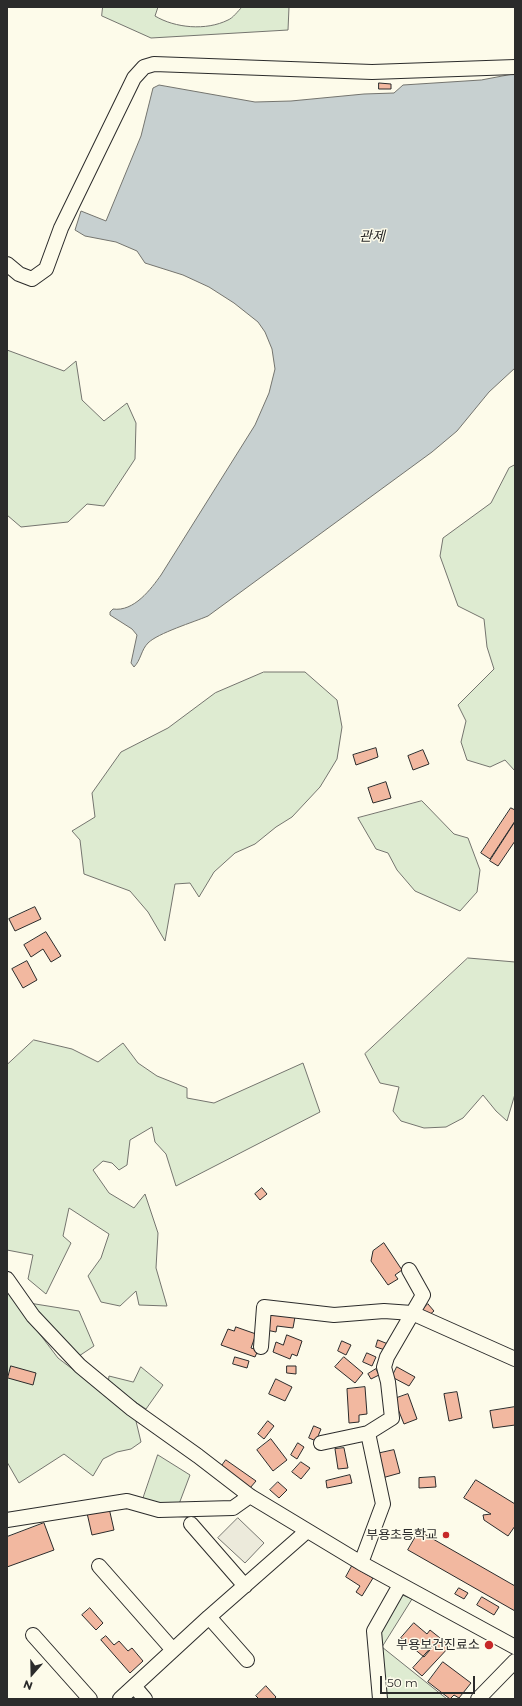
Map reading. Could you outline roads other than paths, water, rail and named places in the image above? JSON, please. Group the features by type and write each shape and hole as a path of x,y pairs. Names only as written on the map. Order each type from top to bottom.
{"street":[{"path":"7,264 19,274 32,278 46,269 61,228 134,78 144,67 154,64 372,72 515,68"},
{"path":"321,1443 368,1433 392,1418 388,1382 384,1367 387,1357 423,1295 409,1270"},
{"path":"7,1279 33,1316 80,1366 132,1409 198,1456 250,1496 361,1563 515,1647"},
{"path":"261,1347 264,1307 334,1315 384,1311 412,1313 515,1359"},
{"path":"361,1563 383,1504 368,1433"},
{"path":"7,1520 127,1501 159,1510 233,1508 250,1496"},
{"path":"191,1524 245,1586"},
{"path":"120,1699 208,1617 307,1531"},
{"path":"99,1566 173,1650"},
{"path":"380,1699 374,1631 400,1584"},
{"path":"208,1617 247,1660"},
{"path":"33,1635 90,1699"},
{"path":"478,1699 515,1661"},
{"path":"134,1686 145,1699"}],"water":[{"name":"관제","path":"515,74 515,368 489,392 457,431 432,452 208,616 153,639 148,643 134,667 131,663 137,635 132,629 110,615 110,612 113,609 121,609 135,603 147,593 161,575 255,425 269,393 275,369 272,349 265,332 258,322 234,303 209,287 183,275 145,263 137,251 116,242 85,236 75,230 81,211 106,221 141,136 153,88 159,85 255,102 291,101 364,94 394,93 403,85 481,80"}],"place":[{"name":"부용초등학교","path":"446,1535"},
{"name":"부용보건진료소","path":"489,1645"}]}
